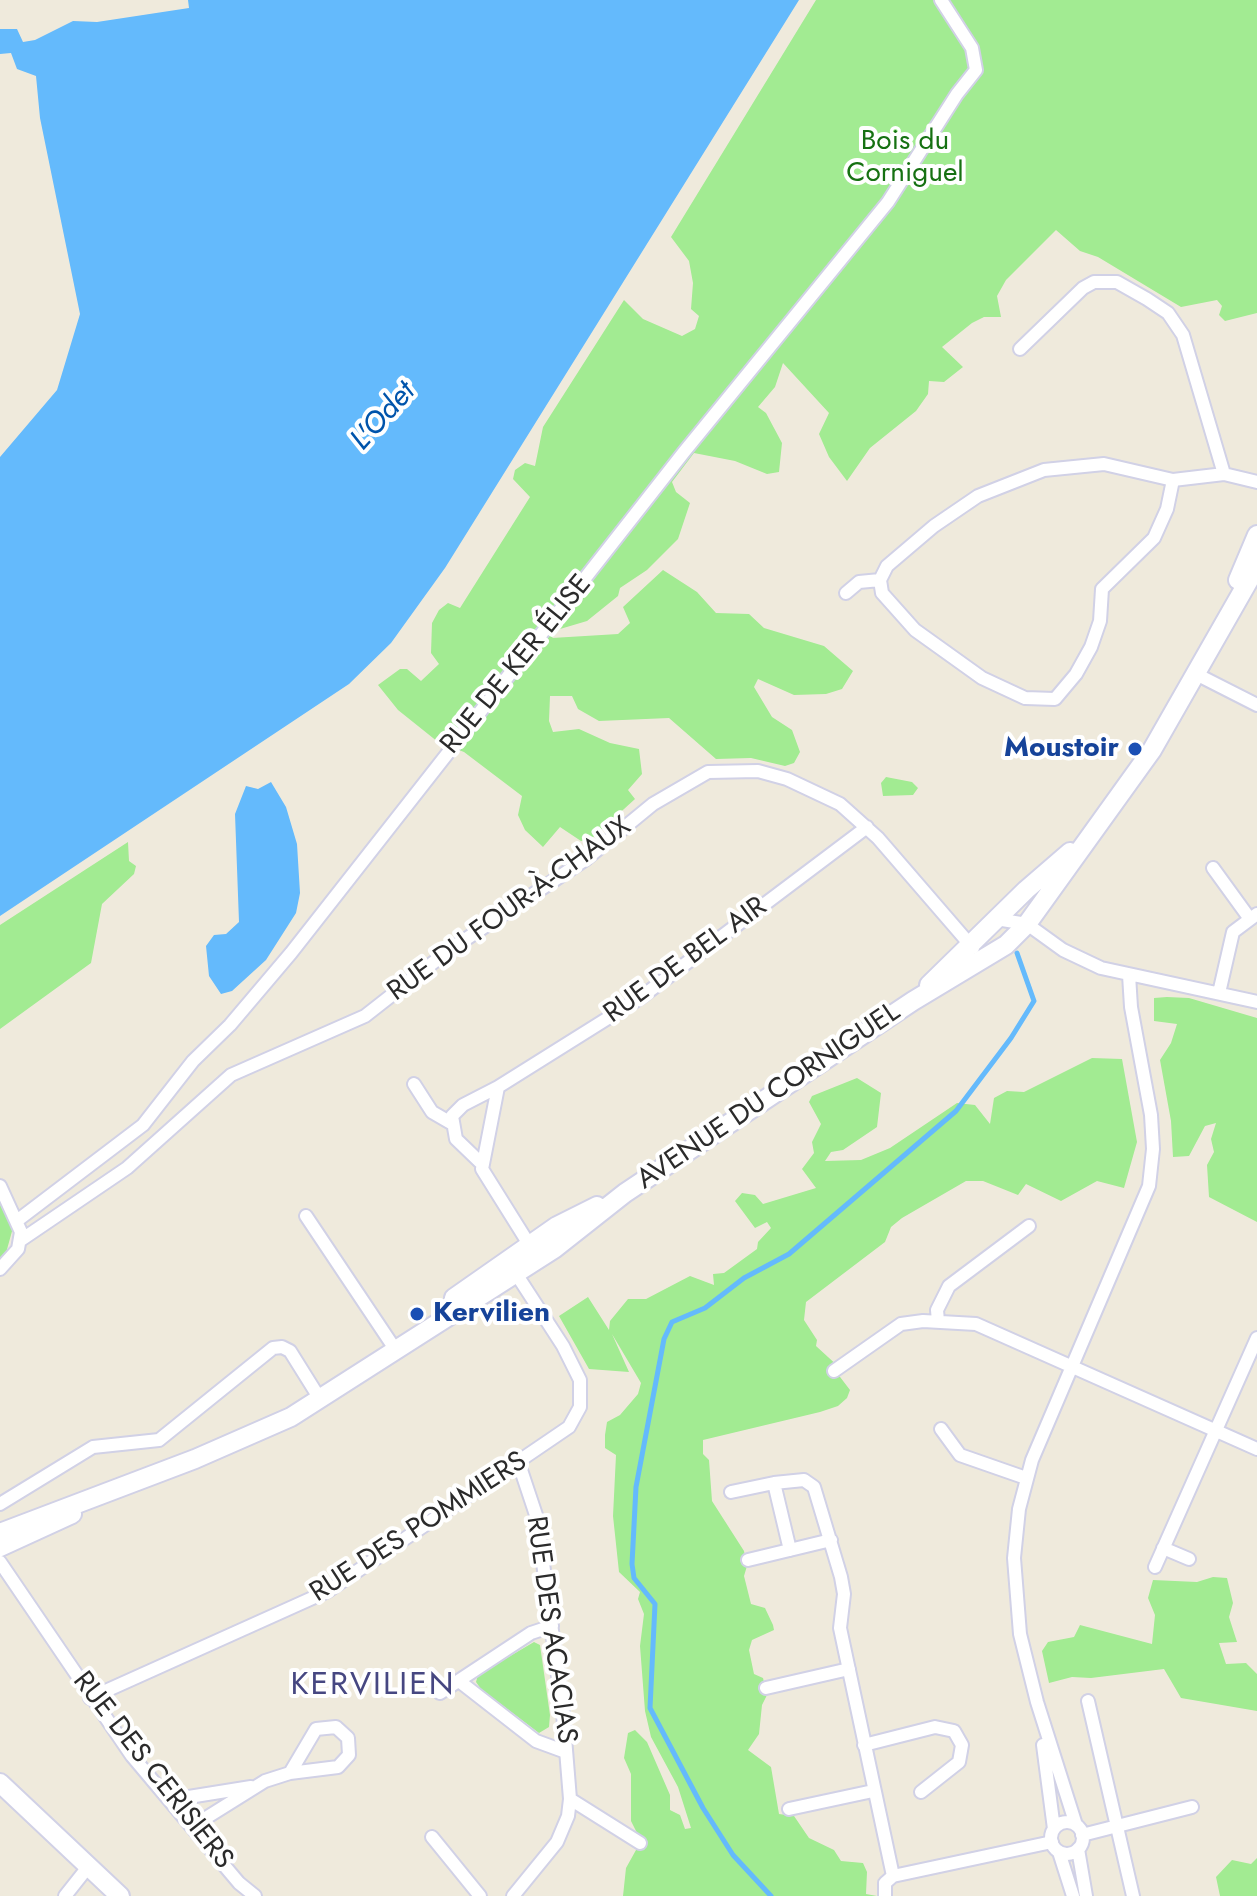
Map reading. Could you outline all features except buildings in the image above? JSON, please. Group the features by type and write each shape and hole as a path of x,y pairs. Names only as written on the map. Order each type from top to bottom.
{"street":[{"name":"RUE DE KER ÉLISE","path":"18,1220 151,1118 185,1070 219,1038 291,953 684,452 888,202 957,94 976,70 972,48 941,0"},
{"path":"1020,349 1083,288 1094,282 1117,282 1147,299 1168,313 1183,335 1224,474"},
{"path":"1173,480 1167,509 1154,538 1102,589 1100,621 1091,647 1076,674 1055,699 1036,700 1011,693 944,652 887,602 880,580 887,566 904,550 978,496 1025,476 1066,465 1104,464 1173,480 1224,474 1257,482"},
{"path":"1243,480 1257,493"},
{"name":"AVENUE DU CORNIGUEL","path":"1222,624 1257,535"},
{"name":"AVENUE DU CORNIGUEL","path":"0,1533 95,1499 250,1435 512,1267 534,1252 562,1223 625,1193 913,1001 1006,945 1027,924 1084,840 1135,775 1257,566"},
{"path":"846,593 859,582 880,580"},
{"path":"1196,674 1257,705"},
{"name":"RUE DU FOUR-À-CHAUX","path":"0,1269 14,1255 21,1240 127,1168 231,1075 365,1016 448,951 565,875 653,804 714,770 758,771 787,779 834,801 867,827 983,960"},
{"name":"RUE DE BEL AIR","path":"451,1123 452,1116 463,1105 498,1087 640,998 867,827"},
{"name":"AVENUE DU CORNIGUEL","path":"913,1001 1026,890 1084,840"},
{"path":"1213,868 1254,916 1229,939 1219,993"},
{"path":"1026,890 1023,905 1027,924"},
{"path":"996,919 1027,924 1085,961 1129,975 1257,1002"},
{"path":"1086,1896 1078,1849 1079,1830 1037,1702 1020,1634 1015,1596 1015,1541 1026,1478 1070,1365 1135,1225 1151,1176 1151,1115 1131,1007 1129,975"},
{"path":"414,1084 432,1112 451,1123 461,1145 482,1164"},
{"path":"498,1087 482,1164 484,1174 534,1252"},
{"path":"0,1186 18,1220 21,1240"},
{"path":"306,1216 392,1345"},
{"path":"938,1321 937,1310 949,1286 1029,1226"},
{"name":"RUE DES POMMIERS","path":"90,1698 328,1591 519,1464 569,1427 578,1414 580,1380 563,1346 512,1267"},
{"path":"834,1371 891,1328 907,1322 976,1324 1257,1449"},
{"path":"1155,1567 1257,1338"},
{"path":"0,1504 93,1447 159,1440 273,1348 282,1347 290,1351 317,1394"},
{"path":"941,1429 960,1455 1026,1478"},
{"name":"RUE DES ACACIAS","path":"513,1896 557,1842 568,1816 570,1799 537,1518 519,1464"},
{"path":"731,1492 798,1479 809,1482 831,1540 843,1585 840,1628 893,1876"},
{"path":"774,1483 790,1550"},
{"name":"AVENUE DU CORNIGUEL","path":"0,1547 45,1529 95,1499"},
{"path":"748,1560 831,1540"},
{"path":"1163,1548 1189,1559"},
{"name":"RUE DES CERISIERS","path":"0,1562 90,1698 193,1826 238,1889 255,1896"},
{"path":"440,1693 531,1633 552,1626"},
{"path":"766,1688 849,1669"},
{"path":"459,1681 536,1741 566,1752"},
{"path":"1088,1701 1133,1896"},
{"path":"1037,1702 1055,1841 1073,1896"},
{"path":"170,1800 254,1786 290,1773 338,1767 349,1755 348,1738 336,1727 316,1729 290,1773"},
{"path":"864,1745 935,1727 948,1728 957,1734 962,1745 959,1762 921,1792"},
{"path":"0,1783 120,1896"},
{"path":"193,1826 254,1786"},
{"path":"789,1809 873,1791"},
{"path":"570,1799 640,1843"},
{"path":"1055,1841 1064,1822 1079,1830 1192,1807"},
{"path":"432,1837 480,1896"},
{"path":"1055,1841 1069,1853 1078,1849"},
{"path":"885,1896 885,1883 893,1876 1055,1841"},
{"path":"65,1896 88,1867"}],"green space":[{"name":"Bois du Corniguel","path":"816,0 1257,0 1257,313 1225,321 1219,315 1222,306 1217,300 1181,307 1098,257 1080,251 1056,230 1006,280 997,296 1001,317 984,317 972,323 942,347 963,367 944,382 929,381 928,394 916,411 870,448 847,481 829,457 819,434 829,413 783,363 775,387 758,407 766,413 782,443 779,472 767,474 735,461 694,453 672,482 676,492 690,503 678,539 647,570 620,588 618,596 587,621 560,629 552,638 618,634 630,623 623,607 663,570 697,592 716,613 749,614 764,628 824,646 853,671 842,689 826,694 794,695 758,679 754,687 772,717 792,730 800,752 794,763 785,766 751,758 716,759 669,718 599,721 578,709 572,696 550,696 549,721 553,732 579,729 610,743 639,749 642,774 628,790 635,799 591,839 581,841 560,827 543,847 525,830 518,815 522,796 464,752 438,742 398,710 378,685 400,669 407,669 421,681 439,664 431,653 432,623 439,610 448,603 460,608 530,497 513,479 515,470 525,463 535,466 543,427 624,300 643,319 682,336 695,329 699,316 691,309 693,283 689,261 671,237"},
{"path":"886,777 912,782 918,788 913,795 883,796 881,783"},
{"path":"128,842 129,861 136,866 134,874 102,904 91,963 0,1029 0,925"},
{"path":"1154,998 1189,998 1257,1018 1257,1222 1209,1197 1207,1165 1214,1152 1211,1139 1216,1123 1205,1126 1189,1156 1173,1157 1171,1121 1160,1060 1171,1043 1177,1024 1154,1021"},
{"path":"1092,1058 1122,1059 1137,1142 1124,1188 1097,1181 1061,1201 1026,1184 1018,1195 983,1181 966,1181 902,1218 891,1227 885,1242 806,1302 804,1320 817,1340 816,1346 840,1368 837,1373 850,1390 847,1398 838,1406 820,1412 703,1440 703,1454 709,1460 712,1501 744,1551 747,1566 744,1576 751,1604 765,1608 774,1630 752,1640 749,1650 754,1674 763,1678 767,1695 762,1705 759,1734 748,1750 771,1767 779,1814 794,1816 809,1838 834,1850 841,1861 863,1863 867,1872 866,1894 877,1896 623,1896 626,1868 641,1841 631,1821 631,1774 624,1758 628,1733 635,1730 647,1742 670,1795 670,1810 680,1815 685,1829 691,1828 678,1787 651,1737 645,1711 640,1646 644,1614 638,1599 640,1592 619,1572 613,1516 616,1455 605,1448 607,1422 620,1415 638,1394 641,1383 612,1334 629,1372 589,1369 559,1316 588,1297 609,1330 610,1321 628,1299 646,1299 690,1276 714,1285 713,1274 724,1273 757,1249 758,1242 771,1228 767,1222 755,1228 735,1201 742,1193 755,1195 763,1204 816,1188 802,1169 814,1153 812,1142 821,1124 809,1102 812,1096 857,1078 881,1093 877,1127 843,1150 831,1152 825,1161 861,1160 890,1148 957,1103 975,1105 990,1124 994,1098 1007,1091 1024,1092"},
{"path":"0,1197 14,1224 6,1253 0,1258"},
{"path":"1213,1577 1227,1578 1233,1603 1229,1617 1237,1642 1219,1643 1226,1664 1246,1663 1257,1674 1257,1711 1181,1698 1164,1669 1091,1678 1072,1677 1049,1683 1042,1651 1048,1642 1074,1637 1080,1625 1152,1644 1155,1615 1148,1598 1153,1580 1197,1582"},
{"path":"534,1642 540,1645 550,1715 549,1727 539,1733 476,1682 478,1675"},
{"path":"1257,1858 1257,1896 1220,1896 1216,1877 1232,1860 1251,1864"}],"water":[{"name":"L'Odet","path":"188,0 799,0 445,568 391,643 349,684 0,916 0,457 57,390 80,314 40,118 36,76 17,69 11,53 0,54 0,29 17,29 23,42 35,40 73,21 97,22 189,8"},
{"path":"271,782 286,807 297,844 300,893 296,913 266,960 232,991 221,994 209,976 206,946 214,935 226,934 239,922 235,814 246,786 258,789"}],"waterway":[{"path":"771,1896 733,1855 703,1808 650,1708 655,1604 634,1578 632,1564 636,1487 664,1339 672,1322 705,1308 744,1278 789,1254 956,1111 1011,1038 1034,1001 1017,953"}],"place":[{"name":"Moustoir","path":"1135,749"},
{"name":"Kervilien","path":"417,1314"}],"district":[{"name":"KERVILIEN","path":"373,1686"}]}
